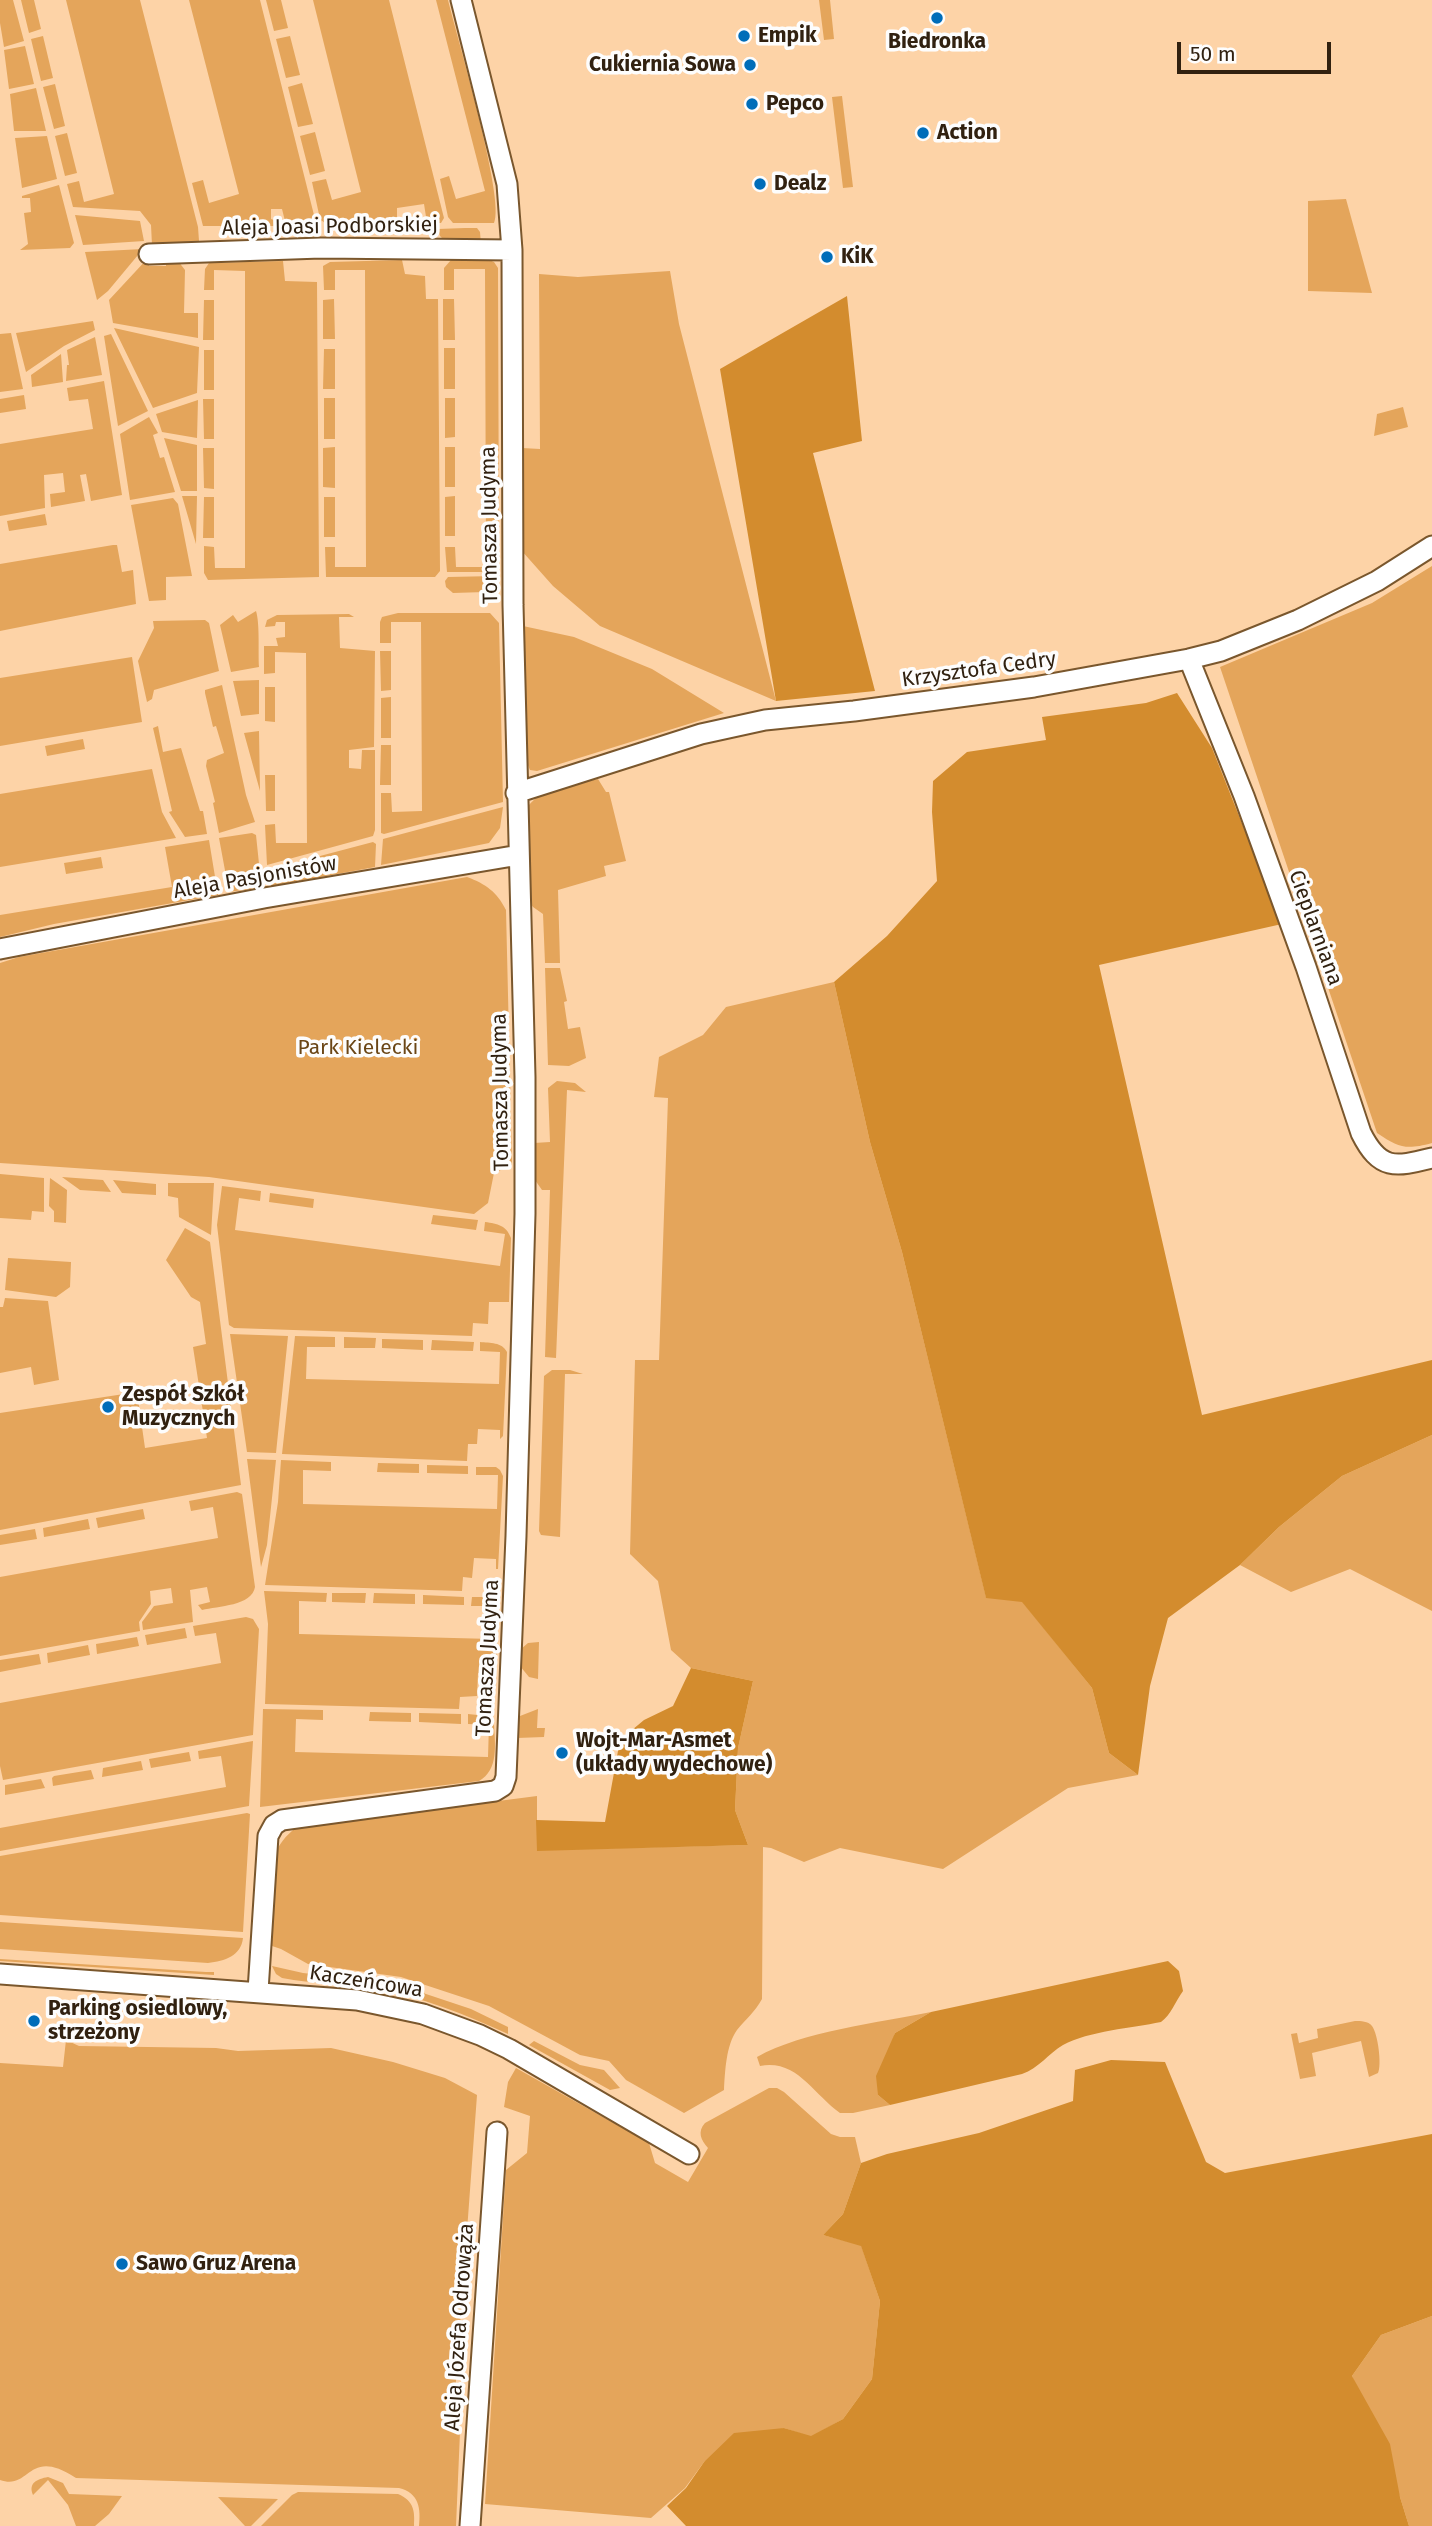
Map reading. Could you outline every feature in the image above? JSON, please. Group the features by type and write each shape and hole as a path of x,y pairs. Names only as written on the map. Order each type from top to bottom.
{"street":[{"name":"Tomasza Judyma","path":"258,1991 268,1836 274,1825 282,1820 495,1791 503,1786 506,1777 525,1214 525,1077 516,793 512,250 506,184 461,0"},
{"name":"Aleja Joasi Podborskiej","path":"149,254 321,248 512,250"},
{"name":"Krzysztofa Cedry","path":"516,793 702,734 765,720 1034,687 1221,651 1298,620 1377,581 1432,546"},
{"name":"Cieplarniana","path":"1189,659 1244,796 1306,967 1361,1133 1374,1154 1389,1164 1401,1165 1432,1158"},
{"name":"Aleja Pasjonistów","path":"0,949 264,898 519,855"},
{"name":"Kaczeńcowa","path":"0,1974 357,2000 423,2014 509,2049 689,2154"},
{"name":"Aleja Józefa Odrowąża","path":"470,2526 497,2132"}],"green space":[{"path":"0,0 13,0 24,41 4,47"},
{"path":"21,0 34,0 41,29 29,33"},
{"path":"66,0 140,0 198,227 199,241 152,245 151,225 140,211 73,207 67,184 79,181 84,202 114,194"},
{"path":"189,0 260,0 316,223 286,225 282,209 271,209 274,226 203,226 192,183 203,180 209,203 239,194"},
{"path":"266,0 281,0 288,28 274,31"},
{"path":"313,0 389,0 444,218 441,223 427,223 424,204 397,208 397,224 327,225 320,219 312,182 326,179 332,200 361,192"},
{"path":"436,0 448,0 469,80 493,184 496,208 494,223 453,223 448,217 440,179 449,176 456,199 485,191"},
{"path":"819,0 830,0 834,39 824,40"},
{"path":"43,36 53,78 41,81 31,39"},
{"path":"290,36 300,75 286,78 276,39"},
{"path":"25,46 34,84 9,89 4,50"},
{"path":"302,83 313,124 298,127 288,87"},
{"path":"55,84 65,126 54,129 43,87"},
{"path":"36,88 46,131 14,131 10,94"},
{"path":"842,96 853,187 843,188 832,97"},
{"path":"315,132 325,171 310,175 300,136"},
{"path":"67,133 77,173 65,176 55,136"},
{"path":"47,136 57,179 22,188 15,138"},
{"path":"59,185 74,243 70,248 20,250 28,244 24,213 31,212 30,198 22,196"},
{"path":"1346,199 1372,293 1308,291 1308,201"},
{"path":"75,215 140,221 144,241 83,245"},
{"path":"477,228 481,244 447,243 440,236 438,229"},
{"path":"143,249 108,291 97,300 85,252"},
{"path":"148,258 149,266 166,266 166,258 178,261 185,270 184,313 198,313 198,338 113,323 109,300"},
{"path":"487,259 494,262 498,268 499,568 495,572 447,572 445,547 455,547 456,567 486,567 485,269 454,269 454,290 444,290 444,268 451,260"},
{"path":"402,260 405,274 425,276 426,299 438,299 440,571 435,577 326,577 325,547 335,547 335,567 366,567 365,270 335,270 335,290 324,290 323,266 330,262"},
{"path":"283,261 285,281 317,282 319,577 208,580 204,573 204,546 214,547 215,568 245,568 245,271 214,270 214,290 204,290 205,269 209,263"},
{"path":"670,271 679,324 776,701 600,626 553,586 521,550 522,448 540,449 539,274 578,277"},
{"path":"334,299 335,339 323,339 323,300"},
{"path":"443,299 454,299 455,340 443,340"},
{"path":"204,300 214,300 214,340 203,340"},
{"path":"93,321 95,330 64,346 26,372 16,333"},
{"path":"114,328 199,347 197,393 153,408"},
{"path":"11,333 23,389 0,392 0,334"},
{"path":"111,334 148,411 118,426 104,336"},
{"path":"95,337 102,375 66,381 69,365 67,350"},
{"path":"444,348 455,348 455,389 444,389"},
{"path":"324,349 335,349 335,389 323,389"},
{"path":"204,350 214,350 214,390 204,390"},
{"path":"61,354 63,382 32,387 31,375"},
{"path":"104,381 122,495 91,501 86,474 80,475 85,501 51,507 50,494 65,492 63,473 44,475 45,508 0,516 0,444 93,429 88,399 69,401 67,388"},
{"path":"24,395 26,409 0,413 0,399"},
{"path":"324,398 335,398 335,439 324,439"},
{"path":"445,398 455,398 455,437 445,438"},
{"path":"203,399 214,399 214,439 204,439"},
{"path":"198,400 197,438 162,432 156,414"},
{"path":"1403,407 1408,427 1374,436 1377,414"},
{"path":"149,417 158,433 153,435 160,458 164,457 175,492 130,500 120,434"},
{"path":"164,438 197,445 197,491 181,491"},
{"path":"335,447 335,488 323,487 323,448"},
{"path":"445,447 455,447 455,487 445,487"},
{"path":"203,448 214,448 214,489 204,488"},
{"path":"182,496 197,496 196,544"},
{"path":"455,496 455,536 445,536 445,497"},
{"path":"204,497 214,497 214,538 203,538"},
{"path":"324,497 335,497 335,537 324,537"},
{"path":"173,498 178,504 192,576 166,577 166,600 149,601 131,505"},
{"path":"45,514 47,525 9,531 7,521"},
{"path":"117,545 122,572 133,570 136,604 0,631 0,564"},
{"path":"1432,566 1432,1143 1409,1147 1397,1145 1377,1133 1220,667 1372,603"},
{"path":"448,577 498,578 495,586 485,592 453,593 446,587 445,581"},
{"path":"256,611 259,667 231,672 220,625 233,615 238,622"},
{"path":"398,613 490,613 499,623 503,802 384,834 381,833 381,793 391,793 392,812 422,811 421,622 391,622 391,643 380,643 382,617"},
{"path":"349,614 354,617 339,617 340,648 375,651 374,747 349,750 349,768 361,769 362,750 375,750 375,830 373,836 267,865 265,825 275,824 276,843 307,843 306,653 275,652 275,673 264,674 264,646 278,646 276,638 285,637 285,622 276,622 275,626 265,627 267,620 277,615"},
{"path":"205,620 209,623 219,671 154,690 152,699 147,702 138,661 154,628 153,621"},
{"path":"523,626 574,637 652,669 724,713 537,771 530,770 527,763"},
{"path":"380,651 391,651 391,690 381,691"},
{"path":"132,657 142,722 0,746 0,678"},
{"path":"259,680 259,714 241,716 233,681"},
{"path":"222,685 246,795 255,822 219,833 206,766 207,760 224,753 216,726 213,727 205,690"},
{"path":"265,687 275,687 275,722 265,721"},
{"path":"391,697 391,738 381,738 381,698"},
{"path":"158,726 163,752 181,748 200,811 203,811 207,834 185,837 169,812 172,811 153,728"},
{"path":"259,731 260,791 244,733"},
{"path":"83,739 85,749 47,756 45,746"},
{"path":"381,745 391,745 391,785 380,785"},
{"path":"152,769 162,812 176,838 0,867 0,794"},
{"path":"265,775 275,775 275,811 266,811"},
{"path":"598,779 606,792 609,792 626,861 604,866 606,876 558,890 560,963 545,963 543,914 528,900 525,811 539,796 548,791"},
{"path":"503,807 500,828 489,843 381,865 383,839"},
{"path":"252,833 256,835 261,883 256,888 229,892 219,838"},
{"path":"209,840 218,895 54,924 0,937 0,915 172,887 165,847"},
{"path":"373,842 376,844 375,867 272,886 269,883 267,870"},
{"path":"101,857 103,868 66,874 64,863"},
{"name":"Park Kielecki","path":"467,877 490,889 506,910 512,1165 494,1173 488,1203 474,1214 209,1177 0,1163 0,963 19,957"},
{"path":"545,968 560,968 567,1001 564,1002 568,1029 580,1027 586,1058 569,1066 548,1065"},
{"path":"834,982 870,1142 902,1252 986,1597 1022,1601 1092,1688 1109,1753 1138,1775 1068,1788 943,1869 840,1848 804,1862 763,1847 762,1999 730,2043 724,2090 684,2113 626,2080 609,2061 580,2055 489,2006 401,1977 308,1964 269,1945 273,1858 283,1841 297,1827 537,1796 537,1850 748,1845 735,1810 738,1748 753,1681 691,1668 671,1650 658,1581 630,1554 635,1360 659,1360 668,1098 654,1097 659,1057 703,1035 726,1007"},
{"path":"557,1081 575,1083 586,1092 567,1090 556,1358 545,1357 550,1190 542,1190 535,1180 534,1143 550,1142 548,1088"},
{"path":"0,1174 44,1178 44,1212 32,1211 31,1220 0,1218"},
{"path":"62,1177 103,1180 111,1192 80,1190"},
{"path":"50,1178 67,1190 66,1223 54,1222 54,1211 49,1206"},
{"path":"113,1180 156,1184 156,1195 122,1193"},
{"path":"168,1183 214,1183 211,1235 179,1217 178,1198 168,1196"},
{"path":"222,1186 261,1191 260,1201 239,1198 235,1230 500,1266 505,1234 484,1231 485,1222 501,1226 511,1238 509,1302 489,1302 488,1324 473,1323 472,1336 234,1328 229,1325 217,1225"},
{"path":"270,1193 314,1199 313,1208 269,1202"},
{"path":"433,1215 478,1220 476,1230 431,1224"},
{"path":"185,1228 210,1242 241,1485 0,1530 0,1413 137,1392 145,1448 207,1438 193,1347 206,1344 200,1302 191,1297 166,1260"},
{"path":"8,1258 71,1262 70,1287 56,1297 5,1290"},
{"path":"5,1298 48,1301 59,1380 34,1385 31,1367 0,1373 0,1307 3,1307"},
{"path":"230,1334 288,1336 276,1453 247,1452"},
{"path":"295,1336 335,1337 335,1347 307,1347 306,1379 499,1384 500,1352 480,1351 480,1342 499,1345 507,1352 503,1436 500,1439 500,1430 478,1429 477,1444 468,1444 467,1461 282,1454"},
{"path":"344,1337 376,1338 375,1348 344,1348"},
{"path":"382,1339 423,1340 423,1350 382,1348"},
{"path":"432,1340 474,1342 473,1351 431,1350"},
{"path":"552,1370 570,1370 583,1374 565,1374 560,1537 541,1535 539,1531 544,1376"},
{"path":"1432,1435 1432,1611 1350,1569 1291,1592 1240,1565 1279,1527 1342,1476"},
{"path":"247,1459 276,1460 267,1545 261,1567"},
{"path":"281,1460 331,1462 331,1471 303,1470 303,1504 497,1509 498,1475 476,1475 476,1467 496,1467 503,1476 498,1569 496,1559 474,1558 472,1578 463,1577 462,1591 265,1585 278,1502"},
{"path":"378,1463 419,1464 419,1473 377,1472"},
{"path":"427,1465 468,1466 468,1474 427,1473"},
{"path":"237,1492 242,1494 255,1587 248,1598 241,1602 202,1610 198,1605 210,1602 207,1587 190,1590 193,1622 143,1630 142,1622 154,1606 173,1603 171,1588 150,1591 151,1604 139,1622 140,1631 0,1656 0,1577 218,1538 213,1507 191,1511 189,1501"},
{"path":"143,1509 145,1519 98,1528 96,1518"},
{"path":"88,1519 90,1529 44,1537 43,1528"},
{"path":"35,1529 37,1539 0,1545 0,1535"},
{"path":"264,1591 327,1593 326,1602 299,1601 299,1634 492,1639 493,1606 471,1606 472,1597 487,1597 495,1601 498,1610 496,1686 492,1690 484,1690 485,1684 493,1684 494,1675 478,1673 477,1696 460,1697 459,1709 265,1704 268,1624"},
{"path":"332,1593 366,1593 365,1603 332,1602"},
{"path":"374,1593 415,1594 415,1604 373,1603"},
{"path":"423,1595 464,1597 464,1605 423,1604"},
{"path":"246,1617 253,1619 259,1629 253,1735 3,1780 0,1766 0,1703 221,1663 216,1633 195,1636 193,1626"},
{"path":"185,1628 187,1638 147,1645 145,1635"},
{"path":"137,1637 139,1646 97,1654 96,1644"},
{"path":"539,1642 538,1679 529,1677 520,1666 521,1649 528,1643"},
{"path":"88,1645 90,1655 48,1663 47,1653"},
{"path":"39,1654 41,1664 0,1672 0,1660"},
{"path":"263,1709 323,1710 323,1720 296,1719 295,1752 488,1757 489,1725 468,1724 468,1714 487,1716 494,1724 493,1763 479,1781 260,1807"},
{"path":"538,1709 537,1728 545,1728 544,1737 517,1738 520,1716"},
{"path":"370,1712 411,1713 411,1722 369,1721"},
{"path":"419,1713 461,1714 461,1724 419,1722"},
{"path":"253,1741 249,1806 0,1851 0,1828 226,1787 221,1756 199,1759 198,1751"},
{"path":"189,1752 191,1761 151,1768 149,1759"},
{"path":"141,1761 143,1770 102,1777 103,1768"},
{"path":"91,1770 94,1779 53,1786 54,1776"},
{"path":"41,1779 45,1788 5,1795 5,1785"},
{"path":"250,1814 243,1932 0,1915 0,1856"},
{"path":"0,1922 243,1938 236,1953 220,1961 208,1963 0,1949"},
{"path":"0,1961 214,1972 214,1975"},
{"path":"272,1966 414,1990 471,2009 508,2027 508,2034 409,1996 374,1988 282,1978"},
{"path":"931,2012 895,2033 878,2095 890,2105 840,2113 794,2073 773,2065 760,2066 757,2057 818,2034"},
{"path":"1355,2021 1368,2023 1374,2030 1378,2042 1378,2073 1369,2077 1361,2041 1312,2053 1316,2076 1300,2079 1291,2034 1297,2033 1299,2043 1318,2038 1317,2029"},
{"path":"66,2040 79,2046 216,2048 238,2051 331,2048 393,2062 445,2078 477,2095 453,2421 460,2432 456,2526 419,2526 420,2513 415,2497 399,2488 76,2478 48,2466 39,2467 18,2480 0,2480 0,2063 63,2067"},
{"path":"534,2041 580,2065 604,2070 620,2088 610,2090 529,2045"},
{"path":"516,2068 649,2143 655,2163 688,2182 708,2148 701,2136 705,2123 769,2088 784,2092 831,2134 855,2137 861,2163 843,2214 823,2235 861,2245 880,2301 872,2379 843,2419 811,2437 784,2428 704,2462 685,2488 651,2518 485,2504 506,2170 527,2153 530,2116 504,2107 508,2082"},
{"path":"1432,2316 1432,2526 1409,2526 1352,2376 1381,2335"},
{"path":"48,2477 63,2483 69,2494 122,2496 109,2514 95,2526 76,2526 68,2505 48,2480 33,2495 34,2482"},
{"path":"298,2492 398,2494 412,2507 414,2526 261,2526"},
{"path":"218,2497 278,2499 251,2526 245,2526"}],"shaded area":[{"path":"847,296 862,441 813,453 875,691 776,701 720,369"},
{"path":"1177,693 1212,748 1282,924 1099,965 1202,1415 1432,1360 1432,1435 1342,1476 1279,1527 1240,1565 1168,1618 1150,1686 1138,1775 1109,1753 1092,1688 1022,1602 986,1598 902,1252 870,1142 834,982 887,936 937,881 932,812 933,781 967,752 1046,740 1042,717 1146,703"},
{"path":"691,1668 753,1681 738,1748 735,1810 748,1845 537,1851 536,1820 605,1822 620,1740 644,1720 673,1706"},
{"path":"1168,1961 1179,1971 1183,1991 1161,2022 1073,2040 1022,2074 890,2105 878,2095 876,2076 895,2033 931,2012"},
{"path":"1111,2060 1165,2062 1206,2162 1225,2173 1432,2134 1432,2316 1381,2335 1352,2376 1390,2444 1400,2497 1409,2526 686,2526 667,2506 686,2488 704,2462 734,2433 784,2428 811,2436 843,2419 872,2379 880,2301 861,2246 823,2235 843,2214 861,2163 887,2154 979,2133 1073,2101 1075,2070"}],"place":[{"name":"Biedronka","path":"937,18"},
{"name":"Empik","path":"744,36"},
{"name":"Cukiernia Sowa","path":"750,65"},
{"name":"Pepco","path":"752,104"},
{"name":"Action","path":"923,133"},
{"name":"Dealz","path":"760,184"},
{"name":"KiK","path":"827,257"},
{"name":"Zespół Szkół Muzycznych","path":"108,1407"},
{"name":"Wojt-Mar-Asmet (układy wydechowe)","path":"562,1753"},
{"name":"Parking osiedlowy, strzeżony","path":"34,2021"},
{"name":"Sawo Gruz Arena","path":"122,2264"}]}
